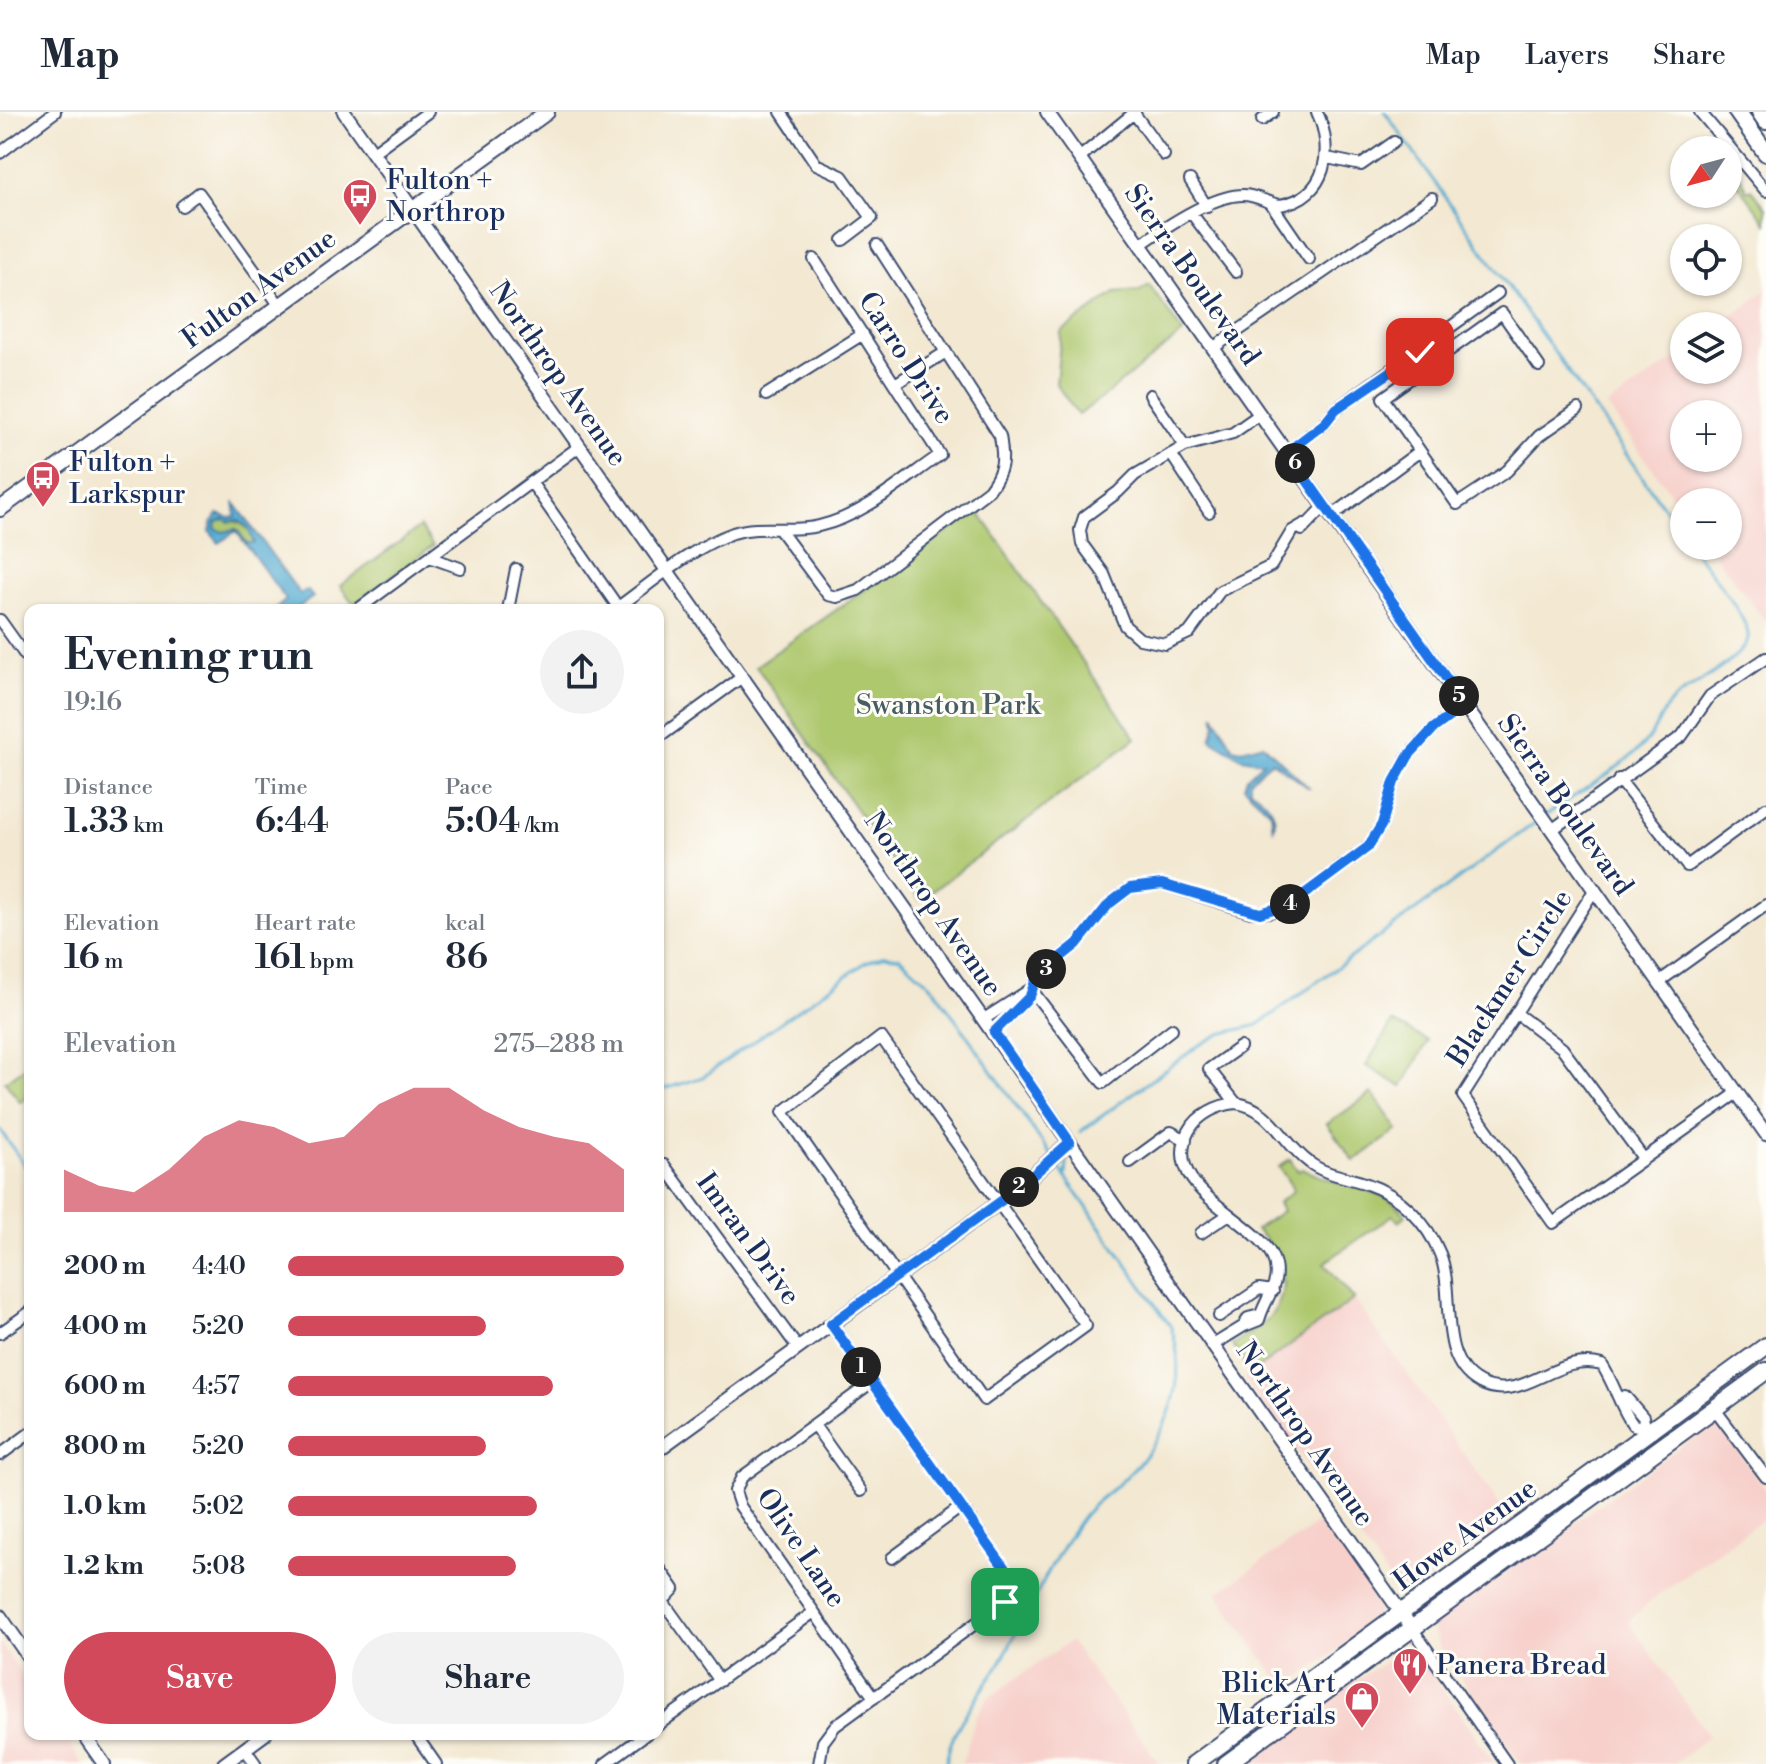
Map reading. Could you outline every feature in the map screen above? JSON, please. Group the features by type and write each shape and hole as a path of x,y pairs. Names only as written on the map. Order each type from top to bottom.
{"main road":[{"name":"Fulton Avenue","path":"0,509 547,112"},
{"path":"1737,112 1766,153"},
{"path":"1749,112 1766,136"},
{"path":"1760,112 1766,121"},
{"name":"Howe Avenue","path":"1194,1764 1402,1614 1645,1430 1766,1346"},
{"path":"1714,1408 1722,1393 1766,1361"},
{"name":"Howe Avenue","path":"1226,1764 1766,1371"},
{"path":"1599,1491 1605,1479 1648,1447 1650,1440 1645,1430"}],"street":[{"path":"0,153 55,112"},
{"name":"Northrop Avenue","path":"344,112 1506,1764"},
{"path":"372,153 428,112"},
{"path":"781,112 816,164 842,176 872,218 843,240"},
{"name":"Sierra Boulevard","path":"1047,112 1766,1134"},
{"path":"1262,120 1273,112"},
{"path":"1140,245 1192,214 1245,195 1286,204 1303,195 1319,180 1327,158 1326,133 1317,112"},
{"path":"1700,112 1766,191"},
{"path":"1079,158 1135,113 1164,155"},
{"path":"1327,158 1361,165 1394,142"},
{"path":"1190,180 1207,207"},
{"path":"182,206 199,193 280,306"},
{"path":"1213,348 1432,198"},
{"path":"1270,202 1309,259"},
{"path":"1192,214 1236,272"},
{"path":"779,529 828,595 844,596 858,590 989,490 1002,472 1005,457 1000,436 877,245"},
{"name":"Carro Drive","path":"622,604 704,547 733,533 815,527 847,517 940,455 814,259"},
{"path":"1287,452 1325,423 1336,409 1498,293"},
{"path":"1539,366 1502,313 1383,398 1457,504 1507,471 1539,436 1578,409"},
{"path":"766,395 863,334"},
{"path":"895,384 946,352"},
{"path":"1150,395 1185,446"},
{"path":"1260,414 1223,437 1185,446 1135,475 1111,499 1089,511 1081,525 1082,544 1104,574 1120,619 1133,635 1159,644 1185,637 1220,591 1271,566 1297,525 1328,511 1420,451"},
{"path":"365,604 580,446"},
{"path":"1171,454 1209,512"},
{"path":"531,482 613,604"},
{"path":"429,557 460,568"},
{"path":"509,604 516,569"},
{"path":"0,620 24,654"},
{"path":"1548,821 1619,779 1682,736 1710,696 1766,658"},
{"path":"664,734 742,677"},
{"path":"984,1019 1030,996 1037,976 1077,944 1117,895 1139,884 1162,884 1251,912 1270,912 1291,904 1368,847 1382,824 1394,782 1409,755 1434,728 1465,705"},
{"path":"1619,779 1687,866 1766,808"},
{"name":"Blackmer Circle","path":"1595,889 1588,903 1576,913 1463,1096 1553,1223 1737,1093"},
{"path":"1660,981 1766,905"},
{"path":"1031,989 1103,1083 1172,1029"},
{"path":"994,1032 1015,1006"},
{"path":"1516,1013 1562,1048 1643,1158"},
{"path":"881,1037 1086,1326 984,1400 899,1275 783,1112 881,1037"},
{"path":"1236,1103 1209,1069 1240,1047"},
{"path":"1213,1345 1244,1326 1252,1325 1273,1291 1276,1271 1271,1254 1259,1238 1208,1199 1190,1173 1184,1155 1191,1126 1204,1115 1236,1103 1250,1105 1265,1114 1309,1162 1383,1191 1424,1225 1445,1267 1453,1348 1471,1377 1495,1388 1510,1388 1580,1361 1602,1365 1627,1404 1625,1413 1633,1425 1645,1430"},
{"path":"1130,1162 1171,1132 1186,1140"},
{"path":"664,1443 998,1203 1070,1142"},
{"name":"Imran Drive","path":"664,1165 798,1348"},
{"path":"1201,1233 1228,1215"},
{"path":"1219,1316 1259,1289 1273,1291"},
{"path":"0,1333 24,1316"},
{"path":"819,1764 823,1742 829,1732 1001,1605 1012,1591 1011,1577 831,1324"},
{"name":"Olive Lane","path":"872,1382 742,1477 735,1491 740,1506 874,1698"},
{"path":"1714,1408 1766,1477"},
{"path":"814,1425 861,1491"},
{"path":"0,1455 24,1437"},
{"path":"892,1558 961,1507"},
{"path":"664,1575 674,1589 664,1601"},
{"path":"664,1608 720,1681"},
{"path":"664,1721 814,1612"},
{"path":"0,1616 24,1650"},
{"path":"87,1740 104,1764"},
{"path":"224,1764 257,1740"},
{"path":"419,1740 436,1764"},
{"path":"605,1764 634,1740"},
{"path":"245,1749 255,1763"}],"shaded area":[{"path":"1766,290 1766,622 1719,560 1742,560 1742,488 1670,488 1670,493 1607,406 1670,363 1670,384 1742,384 1742,312 1738,312"},
{"path":"1354,1299 1513,1523 1459,1556 1414,1590 1395,1587 1244,1378"},
{"path":"1708,1427 1717,1427 1727,1437 1766,1489 1766,1517 1661,1593 1628,1621 1709,1736 1674,1764 1521,1764 1439,1646 1432,1628 1437,1621"},
{"path":"1322,1520 1381,1608 1364,1631 1284,1689 1217,1593"},
{"path":"1070,1641 1160,1764 962,1764 976,1716 988,1698"},
{"path":"0,1643 24,1678 24,1740 66,1740 83,1764 0,1764"},
{"path":"1405,1648 1417,1652 1495,1764 1241,1764 1316,1707"}],"green space":[{"path":"1742,179 1747,191 1751,189 1766,208 1766,223 1742,190"},
{"path":"1149,285 1183,333 1078,415 1056,384 1061,332 1115,293 1140,291"},
{"name":"Swanston Park","path":"978,511 1136,738 920,900 756,666"},
{"path":"223,519 247,528 253,543 247,543 235,529 224,532 215,529 216,523"},
{"path":"420,527 433,546 354,604 340,586"},
{"path":"1392,1022 1428,1041 1402,1087 1366,1066"},
{"path":"24,1068 24,1099 20,1102 5,1081"},
{"path":"1372,1093 1398,1130 1354,1161 1327,1124"},
{"path":"1290,1159 1298,1171 1302,1168 1371,1191 1396,1205 1406,1215 1399,1222 1393,1215 1324,1263 1354,1299 1251,1373 1232,1345 1264,1323 1279,1303 1283,1280 1281,1269 1271,1248 1256,1229 1282,1211 1278,1203 1294,1190 1279,1167"}],"water":[{"path":"234,502 300,594 307,590 313,597 303,604 281,604 286,600 236,531 219,543 210,532 218,514 230,518 236,516","holes":["224,519 229,522 238,520 248,528 254,543 247,543 236,529 224,532 215,529 216,523"]},
{"path":"1214,714 1233,748 1242,750 1263,744 1310,789 1272,761 1250,780 1250,789 1272,811 1273,830 1271,812 1244,787 1247,777 1263,762 1242,758 1211,739 1216,723"}],"waterway":[{"path":"1385,112 1670,516"},
{"path":"1545,816 1633,754 1649,738 1672,702 1729,661 1745,645 1748,638 1742,618 1701,560"},
{"path":"1080,1132 1198,1046 1220,1034 1258,1025 1539,820"},
{"path":"664,1089 703,1077 866,962 884,955 899,957 933,987 1051,1155"},
{"path":"0,1130 24,1164"},
{"path":"946,1764 959,1726 997,1668 1067,1540 1089,1510 1126,1477 1153,1444 1171,1408 1176,1388 1178,1368 1171,1327 1055,1162"},
{"path":"1066,1175 1067,1163"}],"place":[{"name":"Fulton + Northrop","path":"360,227"},
{"name":"Fulton + Larkspur","path":"43,509"},
{"name":"Panera Bread","path":"1410,1696"},
{"name":"Blick Art Materials","path":"1362,1730"}],"route":[{"path":"1005,1602 1012,1591 1011,1577 831,1324 1015,1191 1070,1142 994,1032 1030,996 1037,976 1086,935 1117,895 1139,884 1150,883 1251,912 1270,912 1291,904 1368,847 1382,824 1394,782 1409,755 1434,728 1465,705 1287,452 1325,423 1336,409 1420,352"}]}
